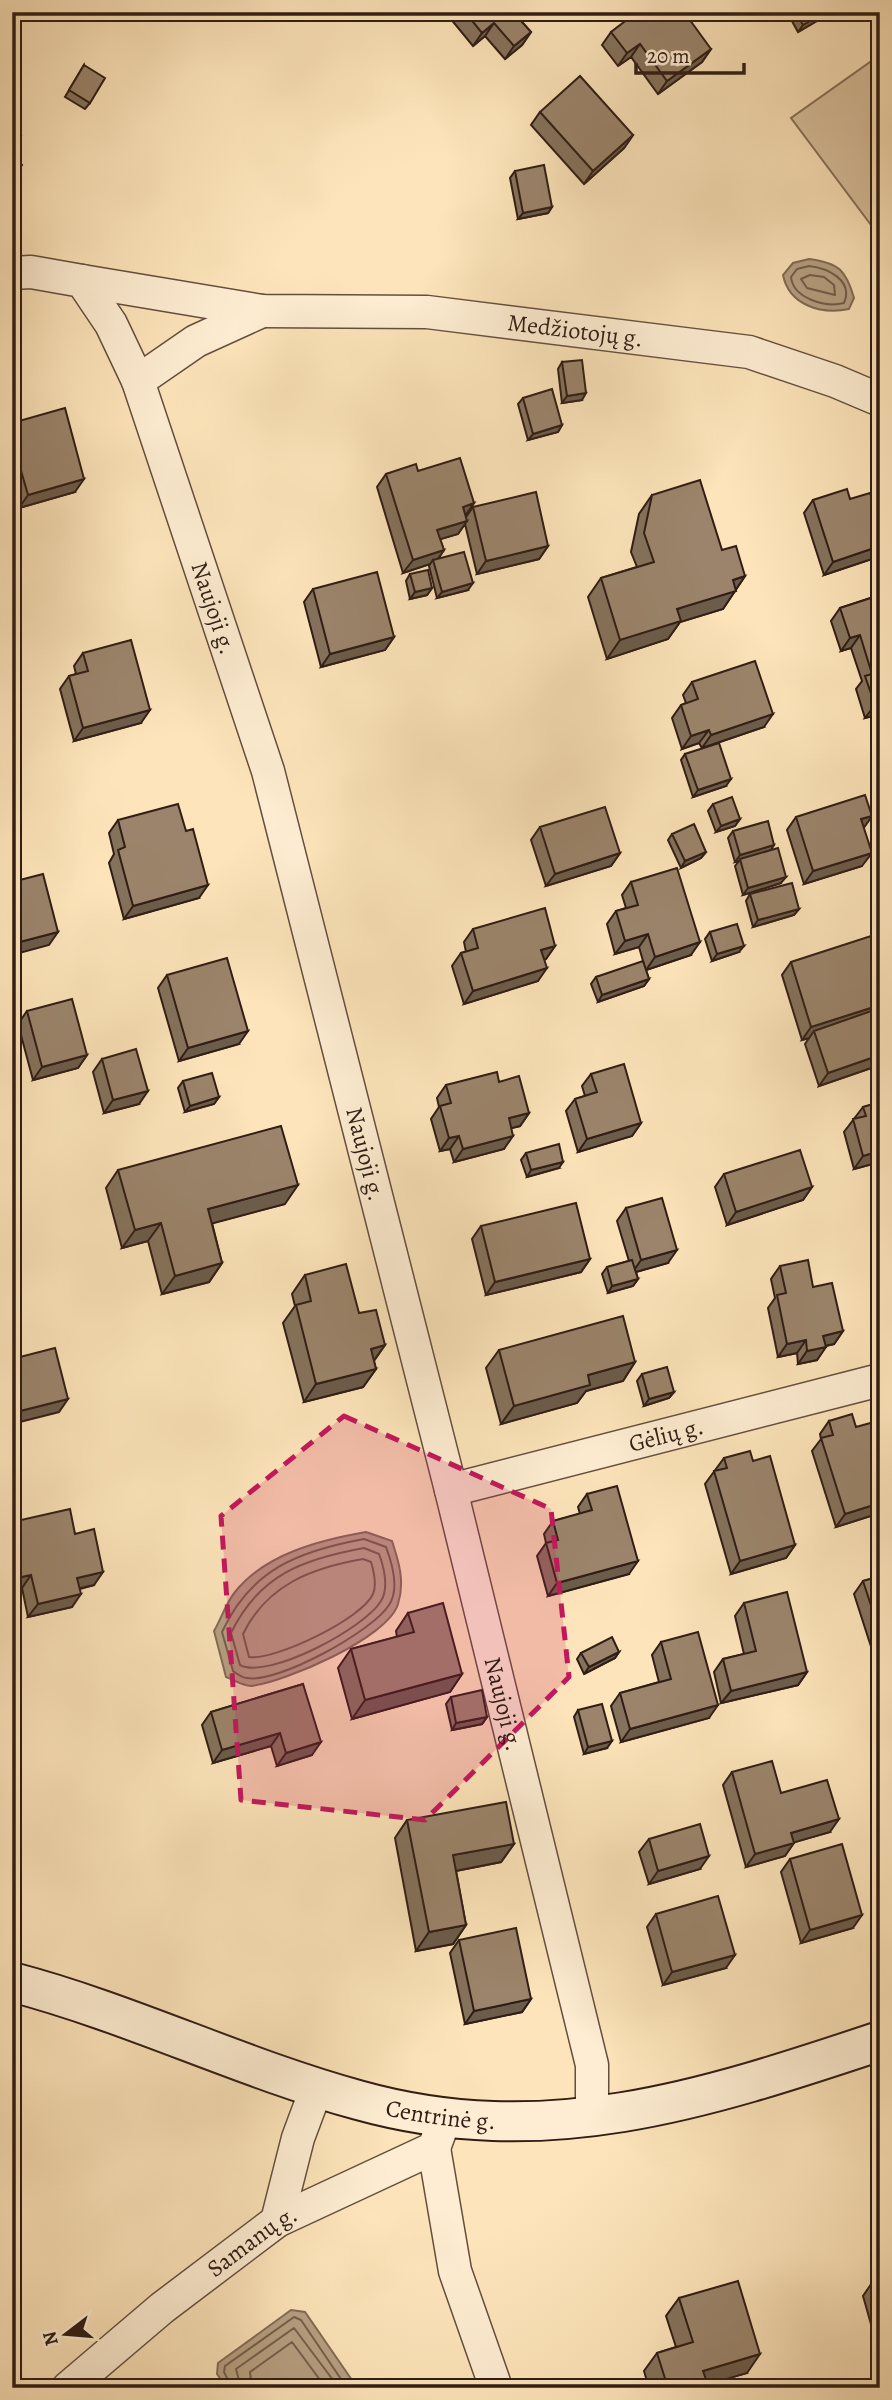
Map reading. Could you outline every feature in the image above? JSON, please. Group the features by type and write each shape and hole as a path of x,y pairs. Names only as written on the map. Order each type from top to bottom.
{"main road":[{"name":"Centrinė g.","path":"12,1982 317,2087 385,2107 440,2133 522,2122 592,2118 701,2098 880,2041"}],"street":[{"path":"12,273 31,272 82,281"},
{"name":"Medžiotojų g.","path":"82,281 262,311 427,312 748,352 835,381 880,400"},
{"name":"Naujoji g.","path":"82,281 111,324 138,381 268,771 452,1490 592,2066 592,2118"},
{"name":"Medžiotojų g.","path":"138,381 196,341 262,311"},
{"name":"Gėlių g.","path":"452,1490 880,1380"},
{"path":"277,2221 298,2138 317,2087"},
{"path":"440,2133 455,2271 496,2388"},
{"name":"Samanų g.","path":"68,2388 162,2308 277,2221 440,2133"}],"highlighted area":[{"path":"344,1416 551,1509 569,1677 425,1820 241,1800 221,1516"}],"shaded area":[{"path":"880,55 880,237 791,118"}],"water":[{"path":"809,259 828,263 844,274 854,298 849,309 817,309 799,301 792,294 783,275 793,263"},
{"path":"366,1532 392,1541 397,1557 401,1588 398,1604 390,1617 376,1631 356,1644 287,1676 251,1686 226,1677 214,1631 232,1596 247,1579 278,1558 294,1551 330,1539"},
{"path":"291,2310 305,2312 354,2383 354,2388 227,2388 217,2374 218,2363"}],"building":[{"path":"465,12 513,12 531,32 514,46 494,23 482,33"},
{"path":"637,12 684,12 711,49 667,81 640,44 627,53 611,32"},
{"path":"795,12 825,12 803,25"},
{"path":"84,65 105,78 90,103 69,90"},
{"path":"580,76 633,135 593,171 540,112"},
{"path":"12,129 21,136 12,149"},
{"path":"12,158 22,165 12,178"},
{"path":"544,165 552,207 523,213 515,171"},
{"path":"582,360 586,393 567,396 562,362"},
{"path":"552,389 562,425 533,434 523,398"},
{"path":"65,408 84,479 28,495 12,439 12,423"},
{"path":"460,458 474,503 463,507 467,521 437,530 444,550 413,560 386,474 416,464 418,471"},
{"path":"700,480 722,550 736,546 745,576 733,580 736,591 677,609 681,621 620,640 601,578 654,562 644,533 652,495"},
{"path":"847,489 850,499 870,493 880,522 880,546 833,562 813,500"},
{"path":"536,492 548,546 486,561 473,507"},
{"path":"464,552 473,583 442,592 433,560"},
{"path":"428,570 432,588 415,592 410,574"},
{"path":"377,572 394,637 330,654 313,589"},
{"path":"880,595 880,704 875,705 865,676 872,674 860,635 850,638 840,608"},
{"path":"131,640 150,710 83,728 69,676 88,671 83,653"},
{"path":"755,661 773,714 711,735 709,730 691,736 681,705 698,699 692,682"},
{"path":"719,743 731,779 698,790 685,754"},
{"path":"865,795 872,816 861,819 872,853 813,871 796,817"},
{"path":"732,797 740,819 721,826 713,804"},
{"path":"178,804 186,831 193,829 208,885 133,906 118,850 125,847 118,820"},
{"path":"605,807 620,853 555,874 540,827"},
{"path":"768,821 774,845 740,855 733,831"},
{"path":"694,824 706,852 685,861 672,834"},
{"path":"778,848 786,877 748,888 740,859"},
{"path":"677,868 700,942 655,957 648,934 625,941 616,911 638,905 631,882"},
{"path":"43,874 58,932 12,944 12,882"},
{"path":"792,883 799,909 758,920 750,894"},
{"path":"545,908 555,946 541,950 547,968 473,991 461,953 478,948 473,929"},
{"path":"737,924 744,946 717,954 710,932"},
{"path":"871,936 880,963 880,971 874,973 880,989 880,1005 811,1027 791,962"},
{"path":"227,958 248,1031 188,1048 167,975"},
{"path":"643,961 649,979 602,995 596,977"},
{"path":"72,999 87,1055 42,1067 27,1011"},
{"path":"880,1008 880,1055 828,1073 814,1031"},
{"path":"136,1049 148,1091 113,1100 102,1059"},
{"path":"624,1064 641,1123 587,1139 575,1099 597,1092 591,1074"},
{"path":"497,1072 499,1082 519,1076 529,1113 509,1118 513,1136 463,1149 459,1136 449,1138 440,1106 451,1103 446,1085"},
{"path":"212,1073 219,1097 190,1106 183,1081"},
{"path":"880,1102 880,1151 863,1156 853,1119 866,1116 863,1107"},
{"path":"281,1126 298,1185 208,1209 222,1263 175,1276 161,1223 135,1230 118,1170"},
{"path":"559,1144 563,1162 531,1170 526,1153"},
{"path":"800,1150 812,1187 736,1212 724,1174"},
{"path":"662,1198 677,1250 641,1260 626,1208"},
{"path":"576,1203 590,1259 495,1282 481,1226"},
{"path":"632,1260 638,1279 612,1286 607,1267"},
{"path":"808,1260 813,1287 832,1283 843,1331 823,1336 826,1347 807,1351 806,1340 787,1344 777,1295 786,1293 780,1266"},
{"path":"346,1264 359,1313 376,1310 385,1345 371,1349 376,1369 316,1384 296,1305 311,1301 305,1275"},
{"path":"623,1316 635,1362 588,1375 590,1385 514,1406 499,1350"},
{"path":"55,1348 68,1399 12,1413 12,1359"},
{"path":"667,1367 674,1392 649,1399 642,1374"},
{"path":"852,1414 856,1427 874,1422 880,1441 880,1503 845,1514 821,1438 833,1435 829,1421"},
{"path":"750,1451 753,1461 770,1456 795,1545 740,1561 714,1471 727,1468 724,1458"},
{"path":"617,1486 638,1561 557,1583 546,1543 558,1540 553,1521 592,1510 587,1494"},
{"path":"70,1509 75,1534 94,1529 103,1572 77,1578 81,1594 38,1604 31,1575 12,1579 12,1522"},
{"path":"880,1576 880,1633 863,1581"},
{"path":"787,1592 807,1672 731,1691 723,1659 756,1651 744,1603"},
{"path":"443,1603 462,1674 365,1700 351,1649 414,1632 408,1613"},
{"path":"698,1632 718,1705 630,1729 620,1693 671,1679 661,1642"},
{"path":"612,1637 619,1652 589,1667 581,1653"},
{"path":"303,1684 321,1742 286,1753 280,1733 222,1750 211,1712"},
{"path":"482,1690 487,1717 456,1723 451,1697"},
{"path":"602,1704 612,1741 588,1747 578,1710"},
{"path":"772,1761 781,1793 827,1780 839,1819 791,1833 794,1843 755,1854 732,1772"},
{"path":"506,1802 514,1844 453,1855 466,1925 429,1932 407,1820"},
{"path":"700,1824 709,1856 658,1871 649,1839"},
{"path":"842,1844 862,1915 810,1930 790,1859"},
{"path":"718,1896 735,1955 672,1972 656,1914"},
{"path":"516,1928 531,1999 474,2011 459,1940"},
{"path":"738,2281 760,2354 703,2371 709,2388 668,2388 657,2353 693,2342 679,2298"}]}
